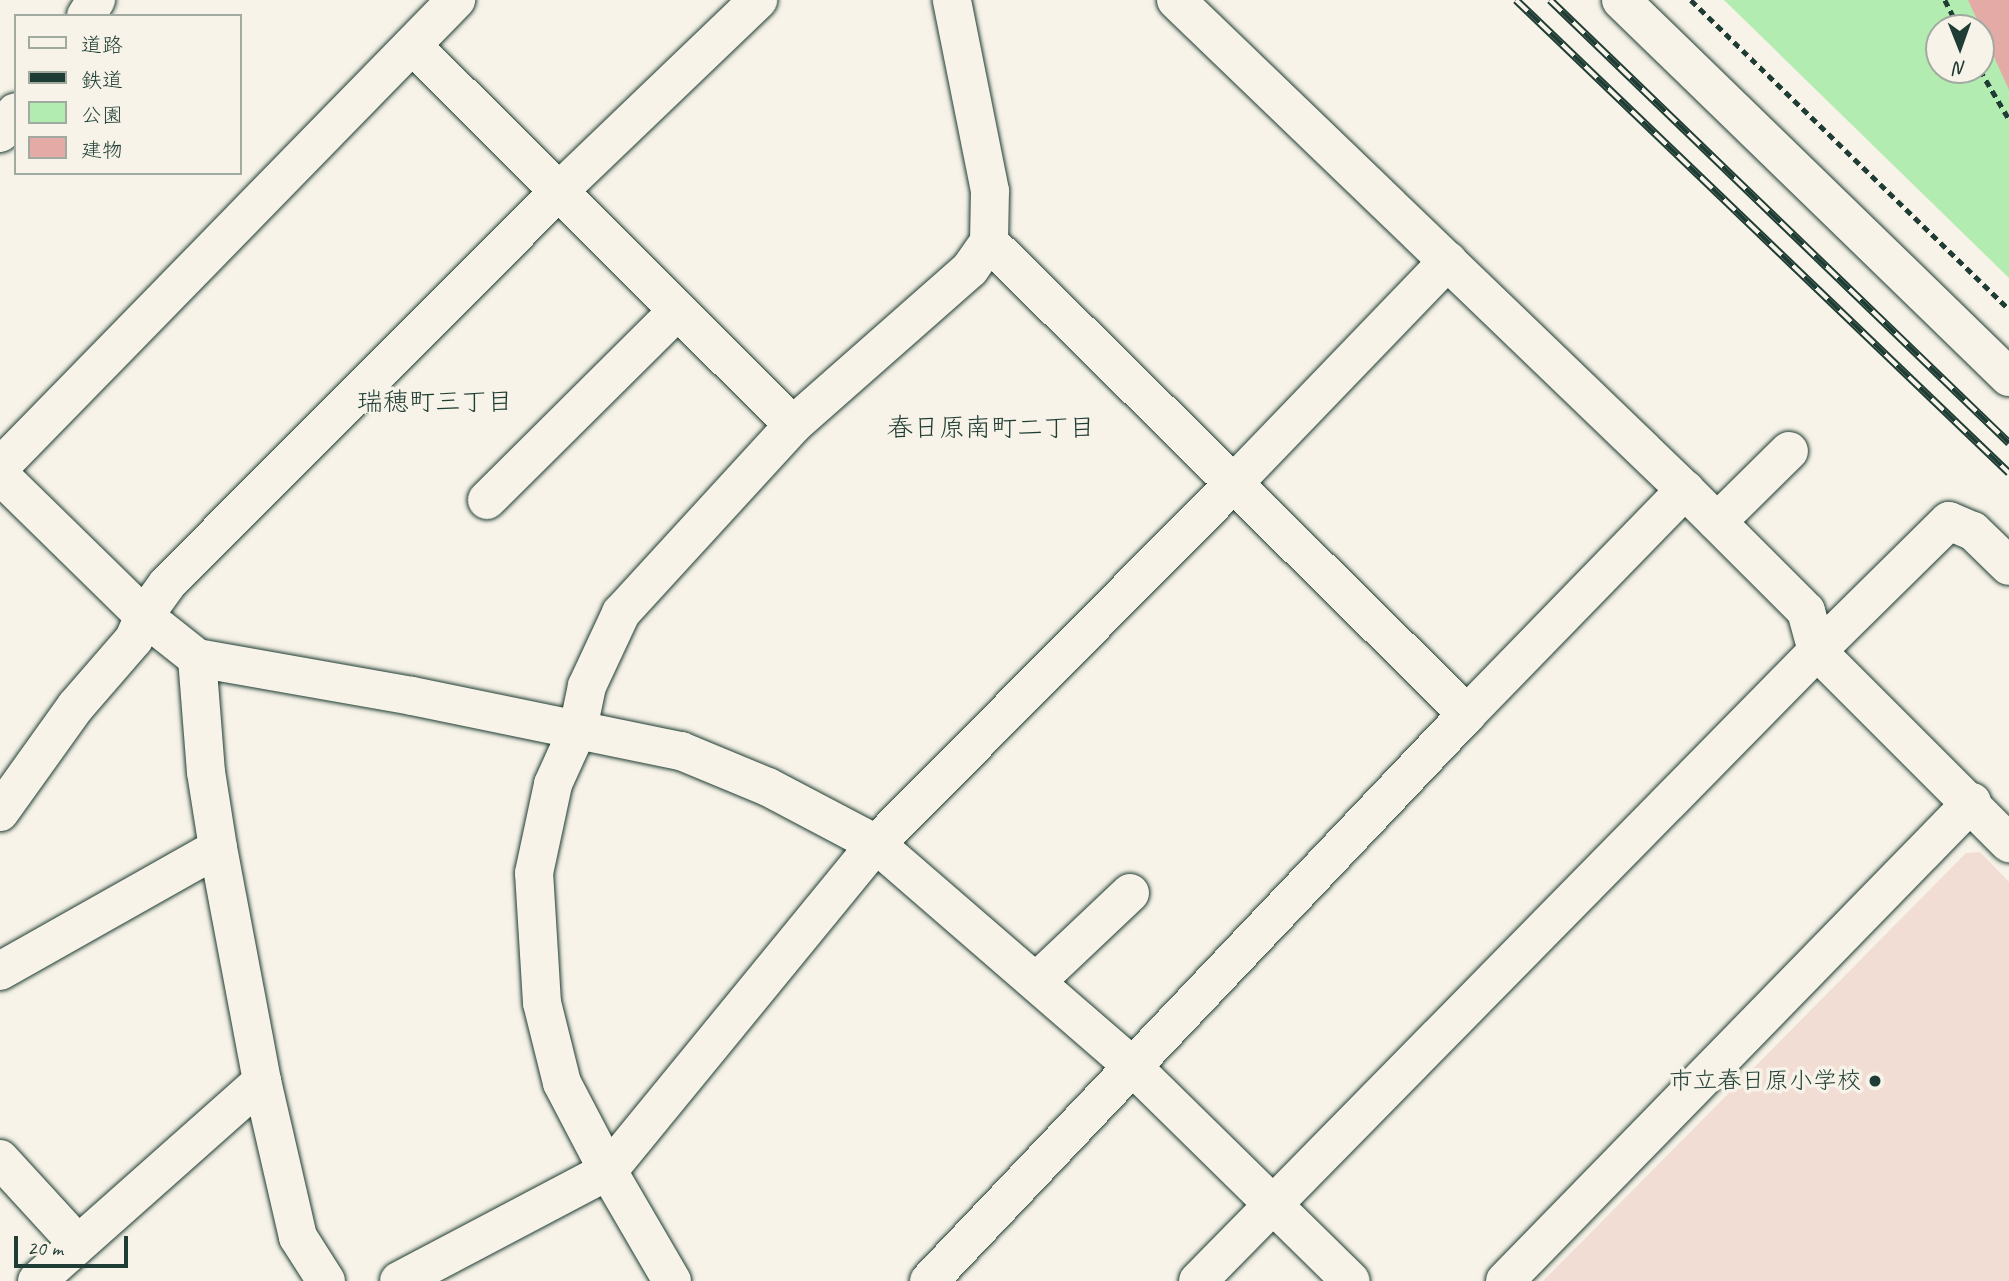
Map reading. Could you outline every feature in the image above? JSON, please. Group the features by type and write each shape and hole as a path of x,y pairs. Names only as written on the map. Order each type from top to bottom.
{"street":[{"path":"0,467 456,0"},
{"path":"0,812 76,706 134,639 144,616 167,584 559,191 758,0"},
{"path":"672,1281 608,1171 562,1083 542,1003 534,873 553,784 578,729 587,685 621,613 793,425 970,268 989,242 990,191 952,0"},
{"path":"1176,0 1685,490 1806,611 1817,651 1972,802 2009,842"},
{"path":"1621,0 2009,377"},
{"path":"412,45 793,425"},
{"path":"0,133 14,115"},
{"path":"989,242 1467,714"},
{"path":"398,1281 608,1171 876,844 1235,482 1448,261"},
{"path":"487,500 678,310"},
{"path":"1717,522 1789,451"},
{"path":"0,475 144,616 197,658 412,696 681,751 768,787 876,844 1037,981 1133,1068 1351,1281"},
{"path":"929,1281 1467,714 1685,490"},
{"path":"1198,1281 1817,651 1949,521 1973,531 2009,566"},
{"path":"197,658 206,772 262,1081 298,1237 326,1281"},
{"path":"1505,1281 1972,802"},
{"path":"0,971 218,848"},
{"path":"1037,981 1130,893"},
{"path":"37,1281 262,1081"},
{"path":"0,1158 78,1244"}],"path":[{"path":"1691,0 2009,309"},
{"path":"1988,84 2009,120"}],"shaded area":[{"name":"市立春日原小学校","path":"1980,852 2009,882 2009,1281 1543,1281 1966,853"}],"green space":[{"path":"1724,0 2009,0 2009,278"}],"building":[{"path":"1968,0 2009,0 2009,90 1995,59 1995,14 1974,14"}],"railway":[{"path":"1516,0 2009,473"},
{"path":"1550,0 2009,443"}],"place":[{"name":"市立春日原小学校","path":"1875,1081"}],"district":[{"name":"瑞穂町三丁目","path":"435,402"},
{"name":"春日原南町二丁目","path":"991,428"}]}
